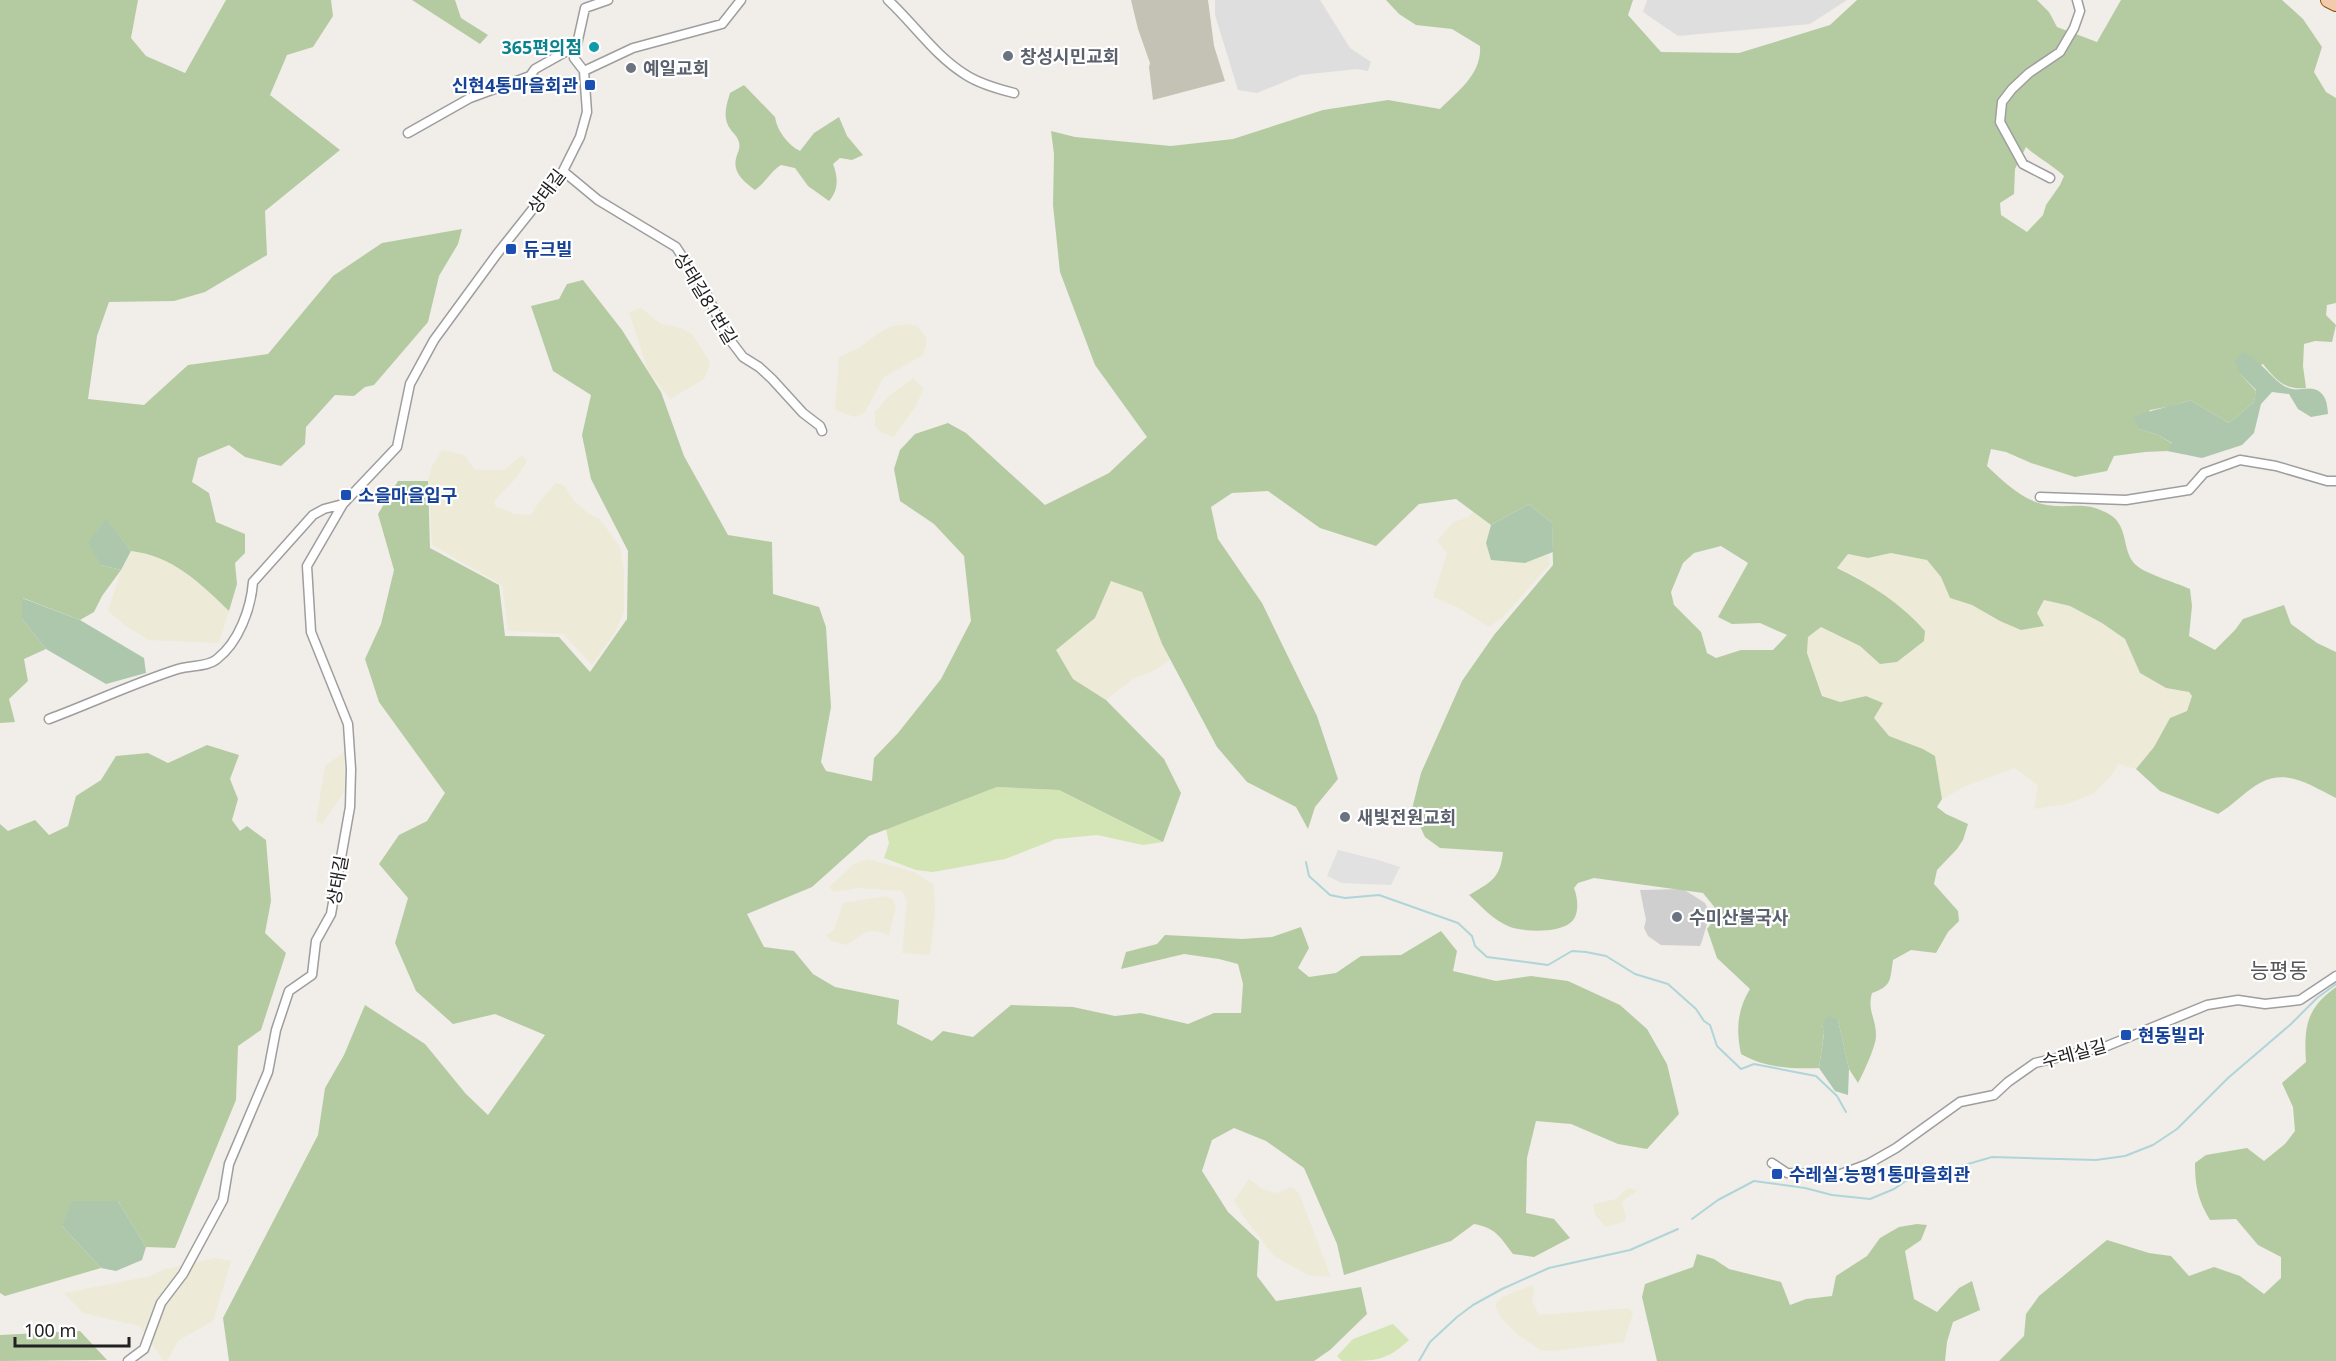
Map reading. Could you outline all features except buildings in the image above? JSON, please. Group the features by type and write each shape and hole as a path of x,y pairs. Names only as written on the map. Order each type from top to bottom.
{"main road":[{"path":"2328,0 2336,4"}],"street":[{"path":"408,133 470,98 530,76 535,69 576,46 585,8 608,0"},
{"path":"584,71 633,48 722,24 741,0"},
{"path":"888,0 928,42 966,76 1014,93"},
{"path":"2050,177 2023,164 2000,122 2002,102 2012,88 2029,73 2061,52 2080,11 2077,0"},
{"name":"상태길","path":"128,1361 144,1349 161,1303 183,1274 223,1200 229,1164 268,1072 276,1030 289,991 312,975 316,941 331,914 350,807 348,724 311,632 307,566 343,504 397,447 410,384 434,340 497,254 563,171 580,137 587,112 584,71 574,58 576,46"},
{"name":"상태길81번길","path":"563,171 598,200 676,247 706,293 727,336 743,357 759,367 820,426 822,431"},
{"path":"2040,497 2126,500 2189,490 2204,473 2240,460 2276,466 2327,481 2336,481"},
{"name":"상태길","path":"50,719 180,668 214,662 226,652 240,630 253,582 313,515 324,509 343,504"},
{"name":"수레실길","path":"1773,1162 1786,1173 1838,1175 1868,1164 1896,1148 1960,1102 1994,1095 2035,1063 2107,1046 2207,1005 2238,1000 2265,1004 2300,1000 2336,976"}],"shaded area":[{"path":"1131,0 1208,0 1214,46 1225,81 1153,100 1150,63"},
{"path":"1215,0 1320,0 1350,48 1371,62 1368,71 1357,69 1301,75 1257,93 1238,90 1215,15"},
{"path":"1647,0 1847,0 1810,24 1678,36 1643,12"},
{"path":"641,308 661,324 681,328 692,334 710,365 704,379 670,399 648,371 629,312"},
{"path":"907,324 917,326 926,337 923,355 884,377 865,412 855,417 835,410 839,357 859,348 892,326"},
{"path":"913,378 924,389 915,407 894,437 882,433 875,426 875,412 889,396"},
{"path":"442,450 464,455 475,470 504,470 522,455 527,461 516,478 495,500 495,506 515,514 531,515 556,483 565,486 573,500 589,514 599,518 620,547 624,572 624,612 615,632 592,665 563,634 508,631 502,585 432,545 428,481 432,466"},
{"path":"1473,512 1491,525 1486,543 1525,563 1549,554 1550,564 1503,617 1489,627 1457,607 1433,597 1447,553 1437,541 1453,522 1467,518"},
{"path":"131,551 148,553 188,572 229,611 219,643 149,640 127,627 108,611 121,570"},
{"path":"1891,553 1928,560 1941,577 1950,598 1972,605 2000,621 2037,613 2044,600 2070,606 2102,623 2125,639 2140,673 2165,688 2189,692 2192,696 2187,711 2170,718 2154,747 2136,769 2118,764 2112,775 2094,793 2067,804 2034,809 2038,785 2014,768 1966,786 1942,799 1935,756 1889,736 1874,718 1883,703 1866,696 1839,702 1822,695 1807,653 1808,637 1821,627 1860,646 1880,664 1859,578 1837,567 1848,554 1868,558"},
{"path":"1111,581 1142,592 1170,660 1153,671 1133,679 1106,700 1073,679 1055,650 1095,618"},
{"path":"344,752 345,791 322,824 316,821 325,766"},
{"path":"1338,850 1400,867 1391,885 1342,883 1327,876"},
{"path":"868,859 914,872 934,885 935,913 930,955 902,953 907,901 902,891 858,888 834,892 829,887 854,864"},
{"name":"수미산불국사","path":"1683,889 1705,903 1710,914 1702,941 1700,946 1661,945 1648,936 1644,928 1646,920 1640,890"},
{"path":"886,896 893,900 896,906 889,935 875,931 864,933 847,945 831,941 826,935 834,930 843,903"},
{"path":"1249,1179 1262,1189 1278,1193 1291,1187 1299,1193 1331,1277 1308,1275 1274,1256 1243,1216 1234,1200"},
{"path":"1628,1188 1638,1190 1622,1202 1626,1218 1624,1222 1606,1227 1595,1215 1593,1204 1616,1199"},
{"path":"215,1258 231,1261 213,1321 178,1341 167,1361 164,1361 139,1326 83,1313 64,1293 151,1276 162,1270"},
{"path":"1532,1285 1534,1290 1532,1301 1539,1315 1629,1308 1633,1313 1624,1342 1552,1351 1540,1350 1518,1335 1500,1317 1495,1305 1502,1297"}],"green space":[{"path":"0,0 138,0 131,38 146,56 185,73 226,0 331,0 333,16 313,47 287,55 270,95 340,150 265,211 267,255 205,292 174,301 109,302 97,336 88,399 144,405 188,365 268,354 333,276 382,243 462,229 458,244 439,276 428,322 374,385 365,387 354,396 335,395 306,427 305,444 281,466 245,457 229,445 198,458 192,482 209,493 216,522 245,534 245,553 235,563 237,584 229,611 185,572 160,559 131,551 106,520 101,565 121,570 102,596 94,612 80,620 23,598 22,619 46,649 24,659 28,681 9,699 15,722 0,723"},
{"path":"412,0 455,0 461,18 488,35 480,44"},
{"path":"1386,0 1633,0 1628,15 1661,52 1739,53 1830,25 1857,0 2037,0 2049,12 2057,27 2097,42 2121,0 2282,0 2303,19 2322,47 2314,72 2326,92 2336,98 2336,303 2327,305 2326,315 2336,325 2332,342 2315,341 2304,344 2303,366 2306,388 2286,386 2263,364 2240,374 2256,391 2254,402 2229,423 2190,400 2150,410 2139,429 2158,435 2173,444 2167,451 2114,456 2107,471 2075,477 2031,463 2006,452 1991,449 1987,466 2014,490 2038,503 2092,507 2109,514 2119,524 2130,556 2137,566 2190,589 2192,606 2189,636 2215,650 2243,619 2284,605 2291,624 2317,643 2336,652 2336,798 2299,780 2280,777 2260,783 2218,814 2160,791 2136,769 2154,747 2170,718 2187,711 2192,696 2189,692 2166,688 2140,673 2125,639 2102,623 2070,606 2044,600 2037,613 2044,626 2021,630 1972,605 1950,598 1941,577 1927,560 1891,553 1868,558 1848,554 1837,568 1873,587 1906,612 1925,631 1924,641 1897,662 1880,664 1860,646 1821,627 1808,637 1807,653 1822,696 1840,702 1866,696 1883,703 1874,718 1889,736 1935,756 1942,799 1937,807 1946,814 1968,824 1963,840 1957,849 1937,870 1934,884 1958,911 1959,921 1948,932 1936,953 1911,950 1893,960 1887,985 1872,993 1871,1010 1876,1039 1858,1083 1849,1069 1838,1020 1822,1024 1824,1033 1819,1068 1769,1065 1741,1054 1738,1037 1740,1012 1750,989 1717,958 1707,929 1717,916 1716,909 1703,893 1594,878 1578,883 1574,888 1577,911 1573,920 1565,926 1541,931 1510,927 1493,917 1469,895 1483,887 1497,874 1503,852 1440,848 1425,837 1412,809 1421,773 1462,681 1494,635 1553,565 1552,523 1529,504 1491,525 1456,499 1419,504 1376,546 1320,528 1268,491 1232,493 1211,507 1218,539 1262,603 1317,716 1338,779 1315,807 1308,829 1296,807 1247,782 1217,747 1162,644 1142,592 1111,581 1095,618 1056,650 1073,679 1106,700 1164,759 1181,793 1163,842 1059,790 997,787 869,836 812,887 747,914 764,947 794,951 813,974 835,987 899,1000 897,1024 932,1041 943,1031 973,1037 1011,1005 1073,1007 1115,1016 1141,1013 1188,1024 1214,1013 1241,1013 1243,984 1238,964 1184,954 1121,969 1126,952 1157,944 1165,935 1242,939 1272,937 1301,927 1309,948 1298,968 1309,977 1336,973 1361,956 1401,955 1441,931 1457,951 1453,971 1496,981 1531,976 1568,981 1620,1005 1647,1029 1667,1064 1679,1114 1647,1149 1618,1144 1571,1124 1536,1121 1527,1158 1526,1213 1554,1219 1570,1238 1534,1257 1513,1254 1493,1231 1474,1224 1451,1241 1344,1275 1337,1244 1304,1168 1266,1141 1234,1128 1212,1140 1202,1171 1228,1212 1259,1241 1257,1276 1276,1301 1361,1287 1367,1314 1330,1350 1314,1361 229,1361 223,1318 318,1135 325,1088 344,1055 365,1005 425,1044 466,1094 488,1115 545,1035 495,1014 453,1024 416,991 395,943 408,898 379,864 399,835 427,821 445,793 379,702 365,659 381,624 394,570 378,514 398,481 428,481 430,548 499,585 505,636 559,637 590,672 627,619 628,551 591,479 582,435 591,395 553,371 531,306 559,299 567,284 583,280 622,330 661,392 684,456 728,535 772,542 773,594 819,607 826,627 831,707 821,762 826,771 872,781 874,758 898,733 941,679 971,621 964,556 934,524 900,501 894,469 900,450 915,434 948,423 966,433 1045,505 1109,473 1147,437 1095,365 1060,272 1053,205 1054,154 1051,131 1075,137 1171,146 1233,139 1323,110 1388,100 1440,109 1468,81 1477,65 1480,46 1452,29 1416,25 1399,14","holes":["2026,147 2064,176 2046,205 2043,215 2027,232 2001,215 2000,203 2014,194 2015,169","1721,546 1748,563 1718,617 1732,624 1760,623 1787,635 1773,650 1741,650 1716,658 1707,653 1701,632 1674,605 1671,592 1683,563 1694,553"]},
{"path":"744,85 775,117 787,141 800,151 814,133 839,117 847,136 863,155 852,160 840,158 833,164 837,183 835,192 829,201 808,186 795,168 781,165 755,190 739,176 736,161 739,142 728,126 726,112 730,93"},
{"path":"2242,352 2257,361 2286,387 2313,389 2320,392 2325,399 2328,414 2311,417 2298,409 2289,394 2272,392 2261,404 2254,433 2242,445 2202,458 2167,451 2172,443 2158,435 2139,429 2134,417 2190,400 2229,423 2254,402 2256,390 2240,374 2235,361"},
{"path":"1529,504 1552,523 1553,552 1525,563 1491,560 1486,543 1491,525"},
{"path":"106,519 131,551 121,570 101,565 88,543"},
{"path":"22,598 80,620 144,658 146,673 106,684 46,649 22,619"},
{"path":"207,745 239,755 230,779 238,799 232,820 240,831 247,826 266,840 271,901 265,933 286,953 261,1030 238,1046 236,1100 175,1248 146,1247 118,1201 62,1226 101,1268 5,1296 0,1293 0,824 8,831 35,820 49,835 68,826 76,796 101,780 116,756 148,753 168,763"},
{"path":"997,787 1059,790 1163,842 1143,845 1097,835 1056,839 1005,859 933,872 916,870 884,858 889,843 886,829"},
{"path":"2336,987 2336,1361 1999,1361 2024,1336 2026,1314 2039,1296 2107,1240 2149,1253 2171,1256 2189,1276 2214,1267 2240,1276 2264,1294 2281,1278 2281,1257 2258,1245 2236,1219 2210,1220 2198,1193 2195,1163 2206,1155 2247,1148 2264,1161 2285,1144 2295,1131 2293,1107 2282,1083 2306,1062 2309,1019 2318,1003"},
{"path":"1828,1016 1838,1020 1849,1069 1848,1095 1835,1091 1819,1068 1824,1034 1822,1024"},
{"path":"72,1201 118,1201 146,1247 142,1260 116,1271 101,1268 62,1226"},
{"path":"1927,1225 1921,1240 1905,1251 1914,1299 1937,1312 1959,1288 1972,1281 1980,1310 1953,1322 1947,1342 1945,1361 1657,1361 1642,1297 1645,1284 1693,1267 1697,1254 1714,1259 1729,1269 1781,1282 1790,1305 1806,1299 1832,1296 1836,1276 1867,1256 1880,1238 1899,1227"},
{"path":"1393,1324 1409,1340 1387,1356 1364,1361 1342,1361 1337,1356 1353,1339"},
{"path":"80,1331 107,1360 0,1361 0,1335"}],"waterway":[{"path":"1306,862 1309,876 1330,895 1345,898 1379,895 1458,923 1472,936 1475,946 1487,957 1548,965 1572,951 1586,952 1606,956 1635,974 1668,984 1710,1025 1717,1046 1741,1069 1754,1064 1816,1076 1837,1096 1846,1112"},
{"path":"1692,1219 1718,1200 1754,1181 1805,1188 1832,1195 1870,1199 1894,1189 1910,1178 1933,1170 1958,1167 1992,1157 2096,1160 2125,1156 2153,1145 2177,1129 2228,1078 2291,1024 2317,998 2336,984"},
{"path":"1419,1361 1430,1342 1457,1317 1502,1289 1549,1268 1630,1250 1678,1229"}],"place":[{"name":"365편의점","path":"594,47"},
{"name":"창성시민교회","path":"1008,56"},
{"name":"예일교회","path":"631,68"},
{"name":"신현4통마을회관","path":"590,85"},
{"name":"듀크빌","path":"511,249"},
{"name":"소을마을입구","path":"346,495"},
{"name":"새빛전원교회","path":"1345,817"},
{"name":"수미산불국사","path":"1677,917"},
{"name":"현동빌라","path":"2126,1035"},
{"name":"수레실.능평1통마을회관","path":"1777,1174"}],"district":[{"name":"능평동","path":"2279,970"}]}
